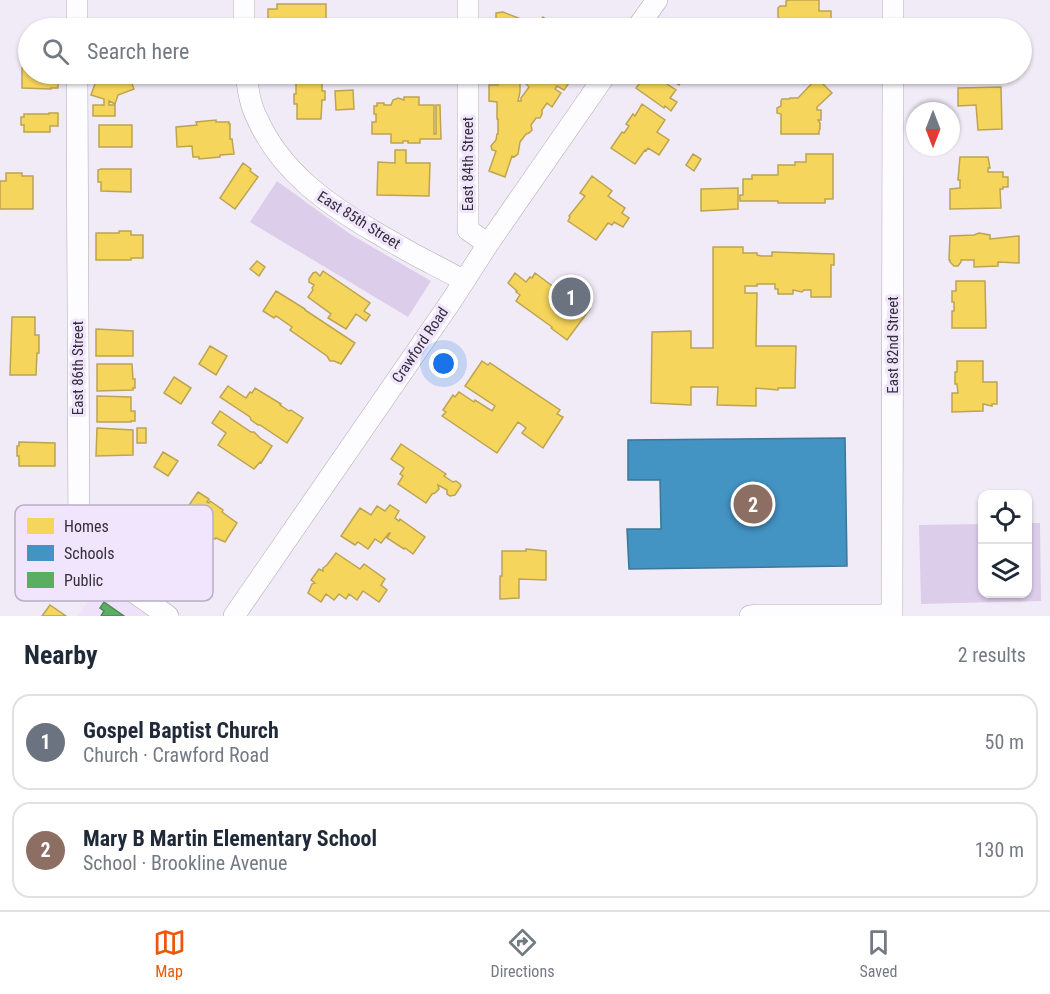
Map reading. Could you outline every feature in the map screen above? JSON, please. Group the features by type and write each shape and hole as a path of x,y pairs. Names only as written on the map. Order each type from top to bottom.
{"street":[{"path":"77,0 77,18"},
{"path":"244,0 244,18"},
{"path":"468,0 468,18"},
{"path":"644,18 657,0"},
{"path":"893,0 893,18"},
{"name":"East 86th Street","path":"77,84 79,505"},
{"name":"East 85th Street","path":"248,84 256,118 282,160 301,180 344,214 464,281"},
{"name":"East 84th Street","path":"468,84 468,230 488,244"},
{"name":"Crawford Road","path":"234,616 599,84"},
{"name":"East 82nd Street","path":"892,616 893,84"},
{"name":"East 86th Street","path":"146,601 168,616"},
{"path":"750,616 892,616"}],"shaded area":[{"path":"277,181 350,234 431,281 408,317 250,222"},
{"path":"1032,523 1040,523 1041,601 921,604 919,525 978,524 978,598 1032,598"},
{"path":"89,601 147,601 168,616 78,616"}],"building: Homes":[{"path":"819,0 819,11 831,11 831,18 779,18 778,8 786,6 786,1"},
{"path":"277,4 326,4 326,18 268,18 268,9 277,9"},
{"path":"503,12 518,18 496,18 496,13"},
{"path":"22,84 58,84 58,88 51,89 22,88"},
{"path":"95,84 132,84 134,89 118,95 115,104 109,101 109,105 115,105 115,116 93,116 93,105 104,105 104,99 91,95"},
{"path":"296,84 322,84 325,100 322,100 321,119 297,119 297,104 294,104 294,94 296,94"},
{"path":"520,84 518,101 521,101 529,87 526,84 568,84 564,90 557,86 555,89 561,93 552,107 547,103 540,118 536,118 531,125 532,130 520,142 518,154 512,156 505,177 489,171 496,151 492,150 491,146 498,134 498,119 497,102 489,101 489,85"},
{"path":"639,84 667,84 676,90 670,98 677,102 671,111 636,88"},
{"path":"811,84 823,84 832,93 817,107 817,110 821,110 821,120 818,120 819,134 781,134 781,114 777,113 777,108 781,106 782,99 798,98"},
{"path":"1001,87 1002,129 978,130 976,105 960,106 958,88"},
{"path":"353,90 354,109 336,110 335,91"},
{"path":"404,97 419,97 419,105 434,105 434,134 436,134 436,105 440,105 441,139 420,139 420,143 403,141 403,143 391,143 391,134 372,134 372,122 376,122 374,106 377,106 377,103 391,105 393,100 398,98 404,100"},
{"path":"642,104 665,120 657,132 669,140 659,155 648,148 635,164 611,148 629,126 626,124 633,114 635,116"},
{"path":"58,113 58,126 50,126 50,132 24,132 21,117 24,117 24,114"},
{"path":"216,120 216,122 229,122 234,154 199,159 199,157 193,157 192,146 177,147 176,127"},
{"path":"99,125 132,125 132,147 99,147"},
{"path":"395,150 406,150 406,163 430,163 429,196 377,195 378,162 395,163"},
{"path":"693,154 701,159 694,171 686,165"},
{"path":"806,154 833,154 833,199 825,199 825,203 740,201 740,195 743,195 743,179 752,179 752,175 778,175 778,165 795,165 795,162 806,162"},
{"path":"960,157 988,157 990,168 988,172 1003,172 1003,177 1008,177 1008,187 1000,189 1001,208 950,209 950,189 960,188 960,180 958,180"},
{"path":"243,163 258,177 235,209 220,198"},
{"path":"131,169 131,192 101,191 98,170"},
{"path":"6,173 33,176 33,209 0,209 0,181 6,181"},
{"path":"592,176 612,191 608,196 625,208 622,213 629,218 623,227 614,222 612,225 608,223 596,240 568,221 569,216 585,196 580,193"},
{"path":"738,188 738,209 701,211 701,189"},
{"path":"119,231 131,231 131,235 143,235 143,258 96,260 96,233 119,233"},
{"path":"979,233 990,235 990,239 1019,236 1019,263 998,262 998,266 974,267 974,260 961,260 958,266 954,266 949,260 950,236"},
{"path":"713,247 743,247 743,253 757,253 761,256 772,256 772,252 834,254 834,265 831,265 831,297 811,297 811,290 802,292 793,290 793,294 778,294 775,284 745,286 745,293 757,293 756,346 796,346 795,388 778,388 778,390 756,388 756,406 717,405 718,387 691,387 691,405 651,403 652,332 691,331 691,348 713,348"},
{"path":"257,261 265,267 259,276 250,269"},
{"path":"323,271 370,303 364,311 370,315 366,321 356,314 346,329 328,318 331,314 308,297 314,285 309,282 309,279 313,273 316,272 320,276"},
{"path":"515,273 526,282 535,273 570,299 572,296 590,309 567,340 516,301 520,295 508,283"},
{"path":"956,281 985,281 986,328 952,328 954,302 952,302 952,291 956,291"},
{"path":"276,291 355,343 341,364 330,361 327,356 290,330 292,327 276,316 274,318 263,311"},
{"path":"12,317 35,317 35,335 39,335 36,375 10,375"},
{"path":"96,329 133,331 133,356 96,356"},
{"path":"210,346 227,356 216,375 199,364"},
{"path":"482,361 488,365 490,363 560,410 557,414 563,417 543,448 522,433 526,428 518,422 497,453 442,416 446,412 443,410 453,395 455,397 459,392 492,411 495,406 465,386"},
{"path":"957,361 983,361 983,382 997,382 997,404 992,404 992,406 983,404 983,411 952,412 952,393 958,393 957,384 955,384"},
{"path":"97,364 132,364 135,388 133,390 97,391"},
{"path":"174,377 191,388 181,404 164,393"},
{"path":"228,386 246,398 255,388 303,418 287,443 220,397"},
{"path":"97,396 131,397 131,411 135,411 135,421 97,422"},
{"path":"220,411 272,446 261,463 254,469 218,445 226,433 212,423"},
{"path":"97,428 133,430 133,455 96,456"},
{"path":"137,428 146,428 146,443 137,443"},
{"path":"19,442 55,443 55,466 19,466 17,446"},
{"path":"401,444 446,474 444,476 460,484 455,495 450,496 447,490 438,485 439,489 426,503 398,484 403,476 400,474 404,468 391,459"},
{"path":"163,452 178,461 168,476 154,467"},
{"path":"198,492 209,499 207,502 210,501 223,510 222,512 237,523 225,542 213,538 213,505 189,505"},
{"path":"390,505 399,511 395,518 399,521 400,519 425,537 413,554 387,538 390,533 381,543 375,539 368,549 358,542 355,545 341,536 360,508 371,515 377,506 385,511"},
{"path":"526,549 546,551 546,580 519,579 519,598 500,599 502,551 526,551"},
{"path":"336,553 360,569 364,564 385,579 381,585 387,590 379,602 363,591 357,600 349,594 346,599 339,594 334,600 326,594 321,602 308,593 312,584 315,583 311,580 319,569 323,571"},
{"path":"50,605 66,616 42,616"}],"building: Schools":[{"path":"845,438 847,566 629,569 627,529 661,529 660,480 628,480 628,440"}],"building: Public":[{"path":"104,602 124,616 101,616 104,611 100,608"}],"place":[{"name":"Gospel Baptist Church","path":"571,297"},
{"name":"Mary B Martin Elementary School","path":"753,504"}]}
